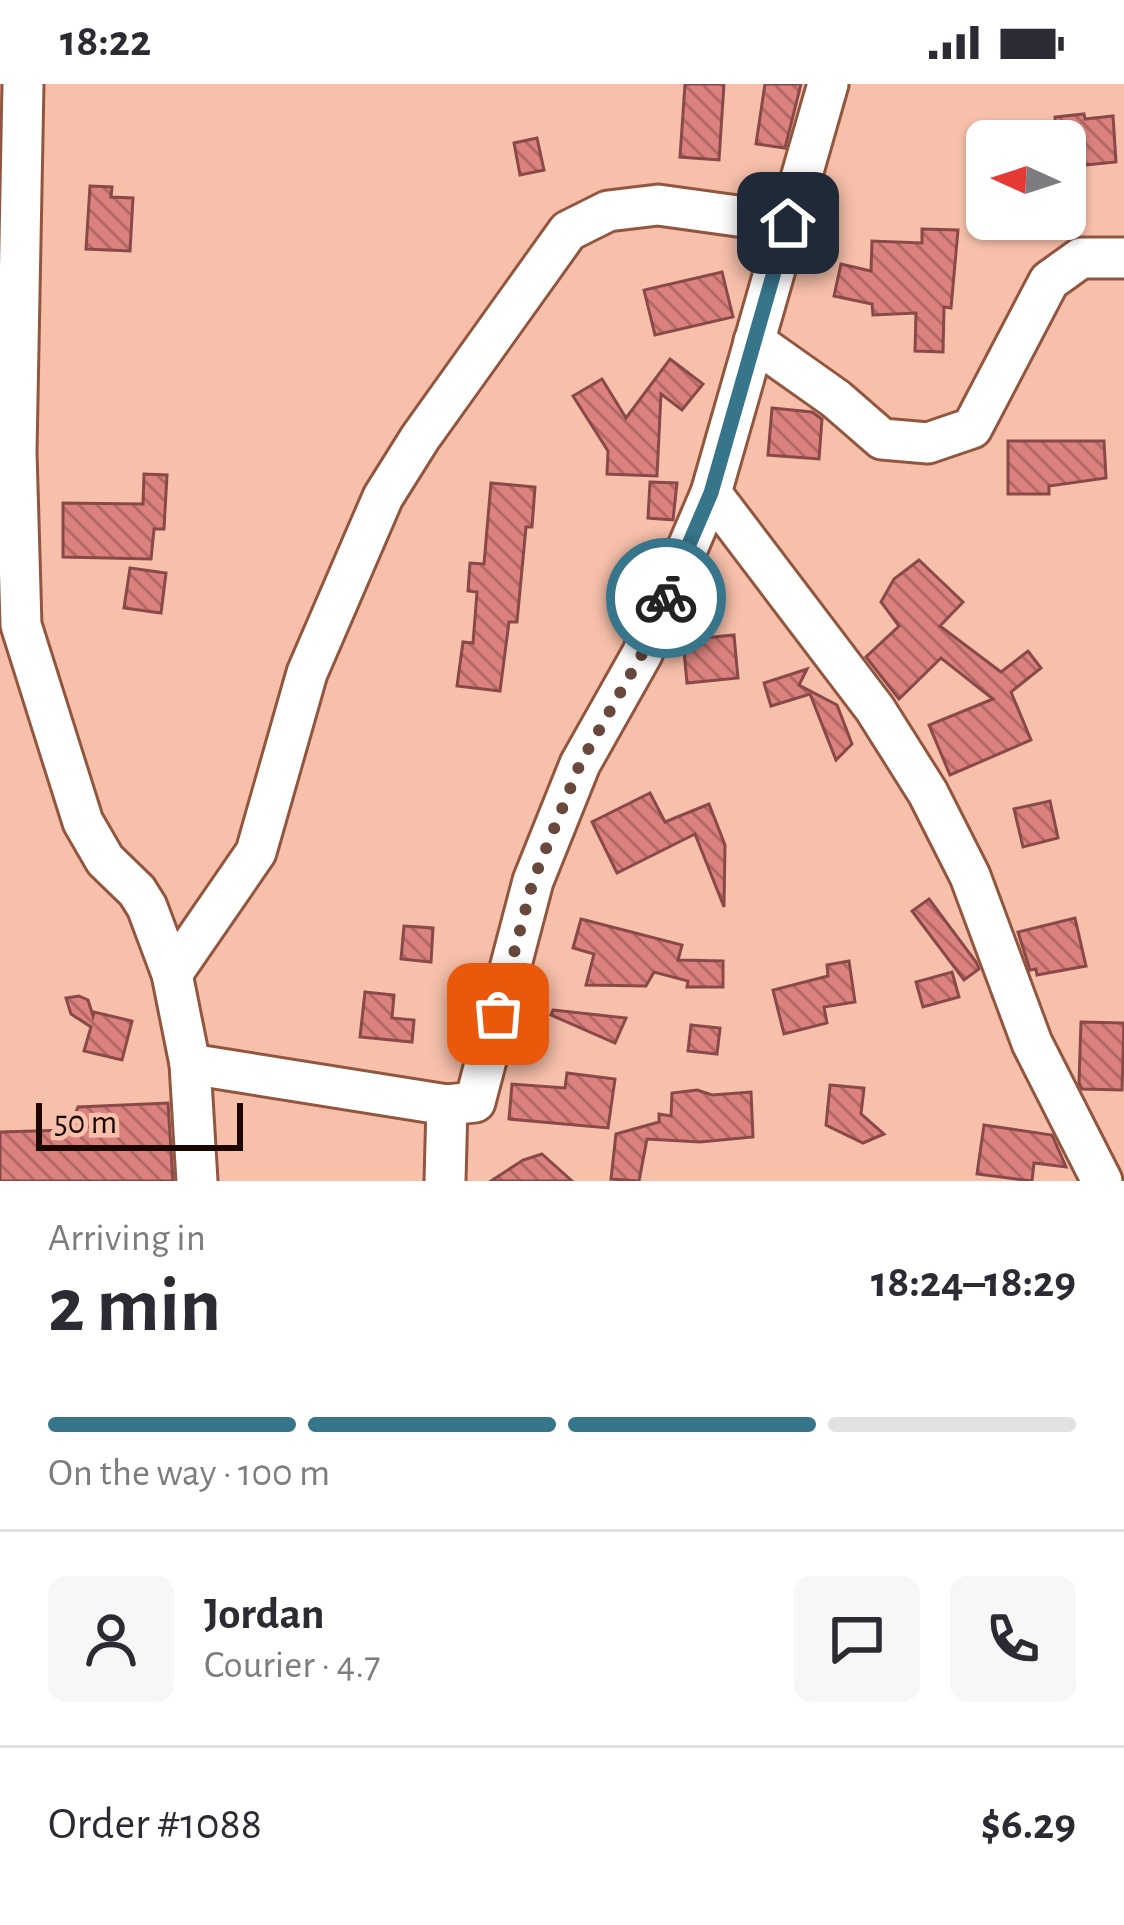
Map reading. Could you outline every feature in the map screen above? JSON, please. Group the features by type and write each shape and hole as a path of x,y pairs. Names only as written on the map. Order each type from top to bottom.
{"street":[{"path":"23,84 16,452 21,625 83,822 104,860 147,907 172,974 190,1064 197,1181"},
{"path":"190,1064 446,1105 475,1102 533,881 580,764 642,654 711,493 827,84"},
{"path":"172,974 256,852 307,673 383,496 568,231 608,211 658,206 788,223"},
{"path":"754,341 836,398 882,439 928,442 972,428 1048,281 1081,258 1124,258"},
{"path":"711,493 874,709 928,793 970,876 1032,1043 1102,1181"},
{"path":"446,1105 446,1181"}],"building":[{"path":"685,84 724,84 719,160 680,157"},
{"path":"765,84 801,84 785,148 756,144"},
{"path":"1113,116 1116,162 1086,165 1086,120 1055,117"},
{"path":"537,138 544,170 520,175 514,143"},
{"path":"90,186 112,187 111,197 133,198 130,251 86,249"},
{"path":"922,229 958,230 951,308 944,307 943,352 915,351 916,313 873,315 872,304 834,296 841,264 871,271 872,241 922,243"},
{"path":"722,272 733,317 655,335 644,290"},
{"path":"670,359 703,384 682,410 661,394 657,476 607,474 608,451 573,396 602,379 626,418"},
{"path":"772,408 812,412 822,419 819,459 768,455"},
{"path":"1008,441 1104,441 1106,478 1049,486 1049,494 1008,494"},
{"path":"144,474 167,475 164,529 154,529 151,559 63,557 63,503 143,504"},
{"path":"650,482 677,483 673,520 648,518"},
{"path":"491,483 535,487 532,527 526,527 517,622 509,622 500,691 457,686 463,642 473,643 477,592 468,591 470,563 484,564"},
{"path":"919,560 963,602 940,626 1001,672 1028,651 1041,668 1011,692 1031,740 950,775 929,725 993,699 941,658 899,699 866,657 899,626 881,602 894,579"},
{"path":"130,568 166,573 161,613 124,608"},
{"path":"734,635 738,678 687,683 683,640"},
{"path":"807,669 799,685 837,705 852,744 836,760 810,694 771,706 764,683"},
{"path":"650,793 665,822 709,804 725,845 724,907 695,834 617,873 592,822"},
{"path":"1050,801 1058,838 1023,847 1014,809"},
{"path":"929,899 976,962 979,969 964,980 912,911"},
{"path":"1075,918 1086,966 1037,975 1036,969 1030,970 1018,932"},
{"path":"581,919 682,945 678,960 723,961 723,987 687,987 688,981 654,972 646,986 586,985 594,954 573,948"},
{"path":"404,926 433,928 431,962 401,959"},
{"path":"849,961 855,1002 824,1007 827,1023 784,1034 773,990 828,976 827,965"},
{"path":"952,972 959,997 923,1007 916,982"},
{"path":"365,992 394,995 392,1018 414,1020 412,1042 360,1037"},
{"path":"66,998 88,1000 93,1016 94,1012 132,1021 122,1060 84,1051 91,1027 71,1014"},
{"path":"553,1010 626,1018 615,1043 551,1015"},
{"path":"1081,1022 1124,1023 1122,1090 1082,1089"},
{"path":"691,1025 720,1028 717,1054 688,1051"},
{"path":"567,1073 615,1079 608,1128 509,1119 512,1084 565,1088"},
{"path":"830,1085 864,1088 861,1114 884,1134 863,1143 826,1125"},
{"path":"697,1090 712,1095 751,1092 753,1137 700,1142 647,1139 639,1181 611,1179 616,1134 659,1122 659,1114 671,1116 672,1093"},
{"path":"168,1103 173,1181 0,1181 0,1132 69,1130 78,1107"},
{"path":"984,1125 1052,1135 1066,1167 1034,1163 1032,1181 977,1174"},
{"path":"542,1154 572,1181 491,1181 523,1160"}],"way so far":[{"path":"498,1014 533,881 580,764 642,654 666,598"}],"route":[{"path":"666,598 711,493 788,223"}]}
